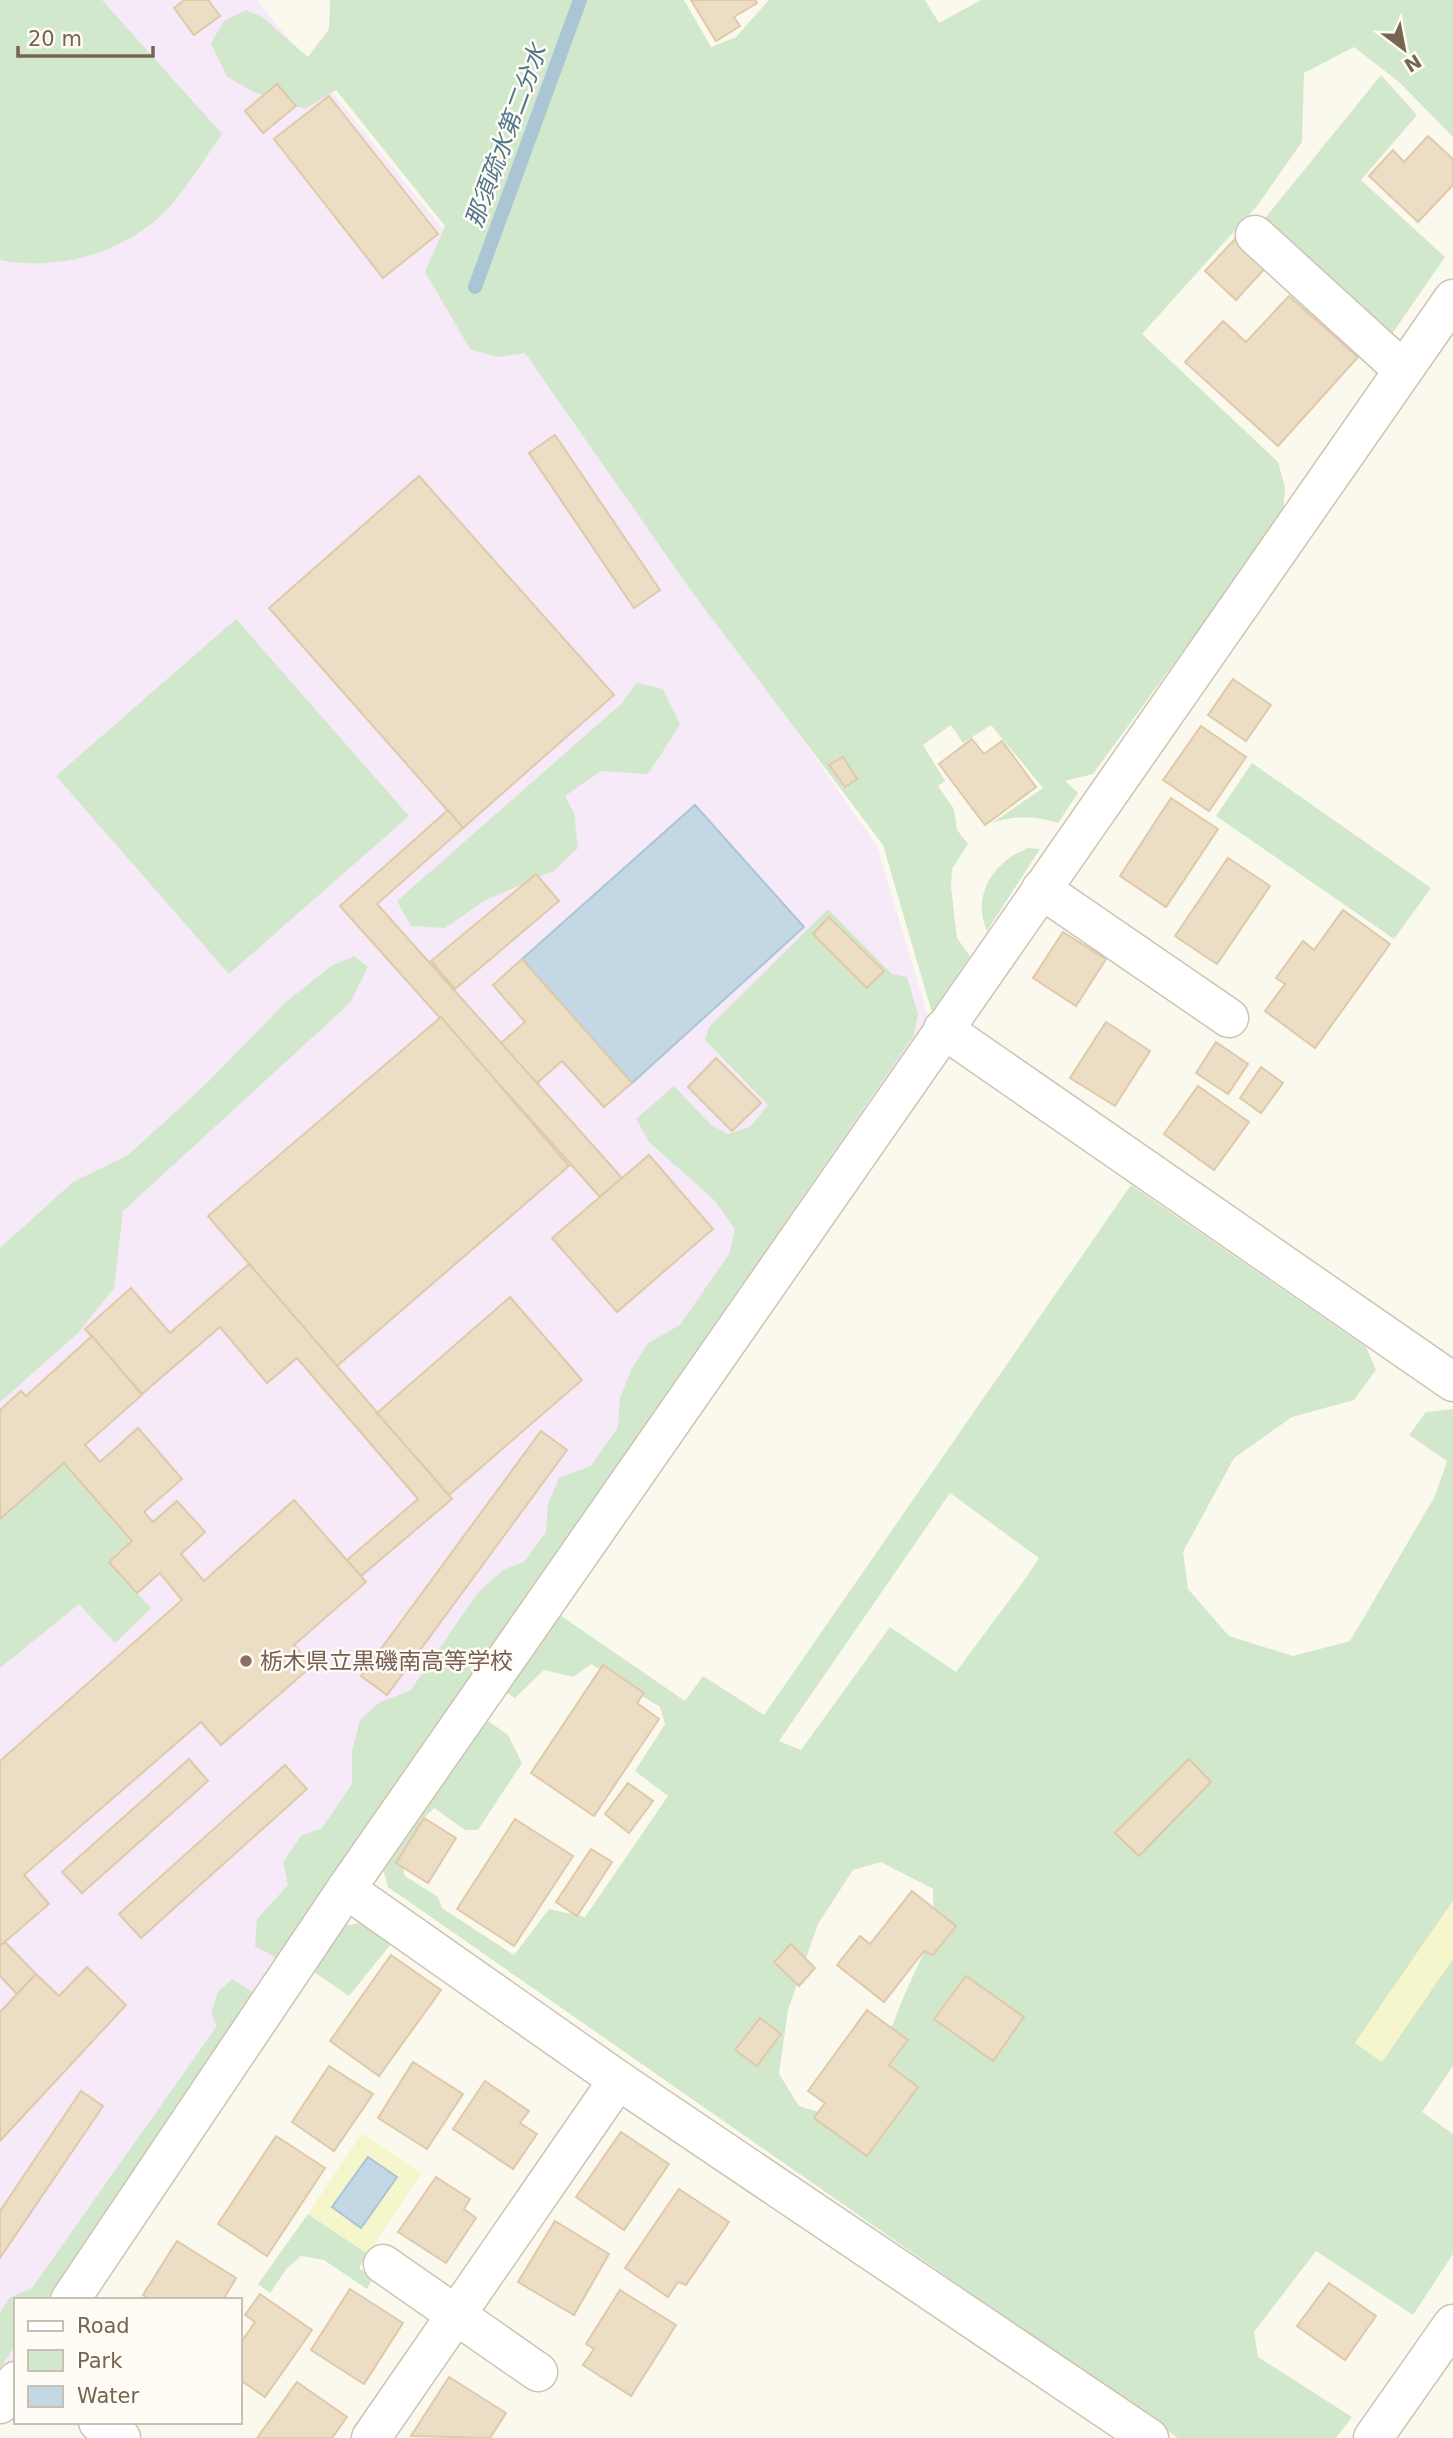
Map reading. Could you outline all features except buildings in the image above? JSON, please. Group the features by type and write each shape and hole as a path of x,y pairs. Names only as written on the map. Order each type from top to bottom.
{"street":[{"path":"1255,235 1403,370"},
{"path":"71,2298 346,1889 1453,299"},
{"path":"1041,889 1229,1018"},
{"path":"943,1029 1453,1382"},
{"path":"346,1889 618,2080 1149,2438"},
{"path":"370,2438 618,2080"},
{"path":"383,2264 538,2372"},
{"path":"1373,2438 1453,2324"},
{"path":"0,2404 14,2384"},
{"path":"101,2424 121,2438"}],"shaded area":[{"name":"栃木県立黒磯南高等学校","path":"0,0 257,0 469,261 877,846 930,1023 57,2298 14,2298 14,2361 0,2381"}],"green space":[{"path":"0,0 102,0 222,134 172,204 155,220 116,246 70,260 47,263 0,260"},
{"path":"330,0 684,0 711,47 736,37 769,0 925,0 939,23 981,0 1453,0 1453,137 1399,82 1354,47 1304,73 1302,142 1257,206 1142,334 1278,462 1285,487 1283,514 1093,774 1065,781 1078,793 1058,823 1025,817 992,823 1043,788 991,725 963,743 951,725 923,745 945,781 938,786 954,809 957,830 968,844 952,869 951,887 957,938 970,956 932,1013 883,845 692,592 525,353 497,357 470,349 425,272 445,226 336,90 305,109 254,92 227,77 211,43 224,21 246,10 262,17 308,57 329,29"},
{"path":"1381,75 1417,115 1361,180 1445,257 1392,334 1380,335 1261,223"},
{"path":"236,619 409,816 229,974 56,776"},
{"path":"637,683 663,689 680,725 648,774 601,771 565,796 574,813 578,848 555,870 484,901 445,928 411,926 397,901 621,704"},
{"path":"1252,763 1431,888 1394,939 1216,816"},
{"path":"1028,848 1040,849 987,931 982,905 989,881 1005,861"},
{"path":"828,909 892,974 907,977 918,1014 914,1035 278,1959 255,1946 257,1919 288,1885 283,1862 301,1836 322,1828 352,1784 352,1751 360,1720 380,1702 410,1691 479,1591 503,1570 524,1562 546,1532 548,1504 559,1478 591,1466 618,1427 620,1398 632,1368 648,1343 680,1325 729,1254 735,1229 714,1200 649,1142 636,1119 674,1086 711,1125 728,1134 750,1127 768,1105 705,1040 709,1027","holes":["829,918 884,971 867,988 813,935"]},
{"path":"354,956 368,967 350,1003 123,1211 114,1288 78,1333 0,1402 0,1248 73,1182 128,1155 205,1085 286,1002 331,966"},
{"path":"1131,1185 1366,1347 1376,1370 1354,1400 1292,1417 1234,1458 1183,1552 1188,1589 1229,1636 1293,1656 1350,1641 1435,1496 1447,1461 1409,1435 1426,1412 1453,1409 1453,1901 1355,2043 1453,1959 1453,2066 1422,2112 1453,2134 1453,2254 1413,2315 1316,2251 1254,2332 1258,2357 1352,2417 1336,2438 1178,2438 388,1887 382,1866 481,1716 508,1735 522,1763 478,1830 465,1830 434,1808 424,1818 400,1857 405,1876 438,1897 442,1908 514,1955 549,1909 585,1917 668,1796 635,1771 665,1724 660,1707 591,1664 573,1677 544,1670 515,1698 500,1689 557,1613 685,1701 703,1676 764,1715","holes":["950,1493 1039,1558 1028,1575 956,1672 890,1627 801,1750 779,1741","881,1862 933,1889 934,1930 903,1998 854,2123 799,2106 779,2074 788,2010 818,1924 853,1870"]},
{"path":"64,1463 132,1541 109,1562 151,1608 115,1643 79,1604 0,1668 0,1519"},
{"path":"361,1923 391,1944 349,1996 311,1970 341,1926"},
{"path":"232,1979 257,1995 48,2298 14,2298 14,2348 0,2368 0,2313 9,2298 32,2288 217,2026 211,2013 218,1992"},
{"path":"308,2214 368,2254 359,2268 373,2278 367,2289 324,2260 301,2256 287,2268 270,2293 258,2284"}],"sand":[{"path":"1453,1901 1453,1959 1382,2062 1355,2043"},
{"path":"362,2133 422,2173 368,2254 308,2214"}],"water":[{"path":"695,805 804,927 632,1083 522,959"},
{"path":"368,2157 397,2177 361,2228 332,2207"}],"waterway":[{"name":"那須疏水第二分水","path":"475,287 580,0"}],"place":[{"name":"栃木県立黒磯南高等学校","path":"246,1661"}]}
